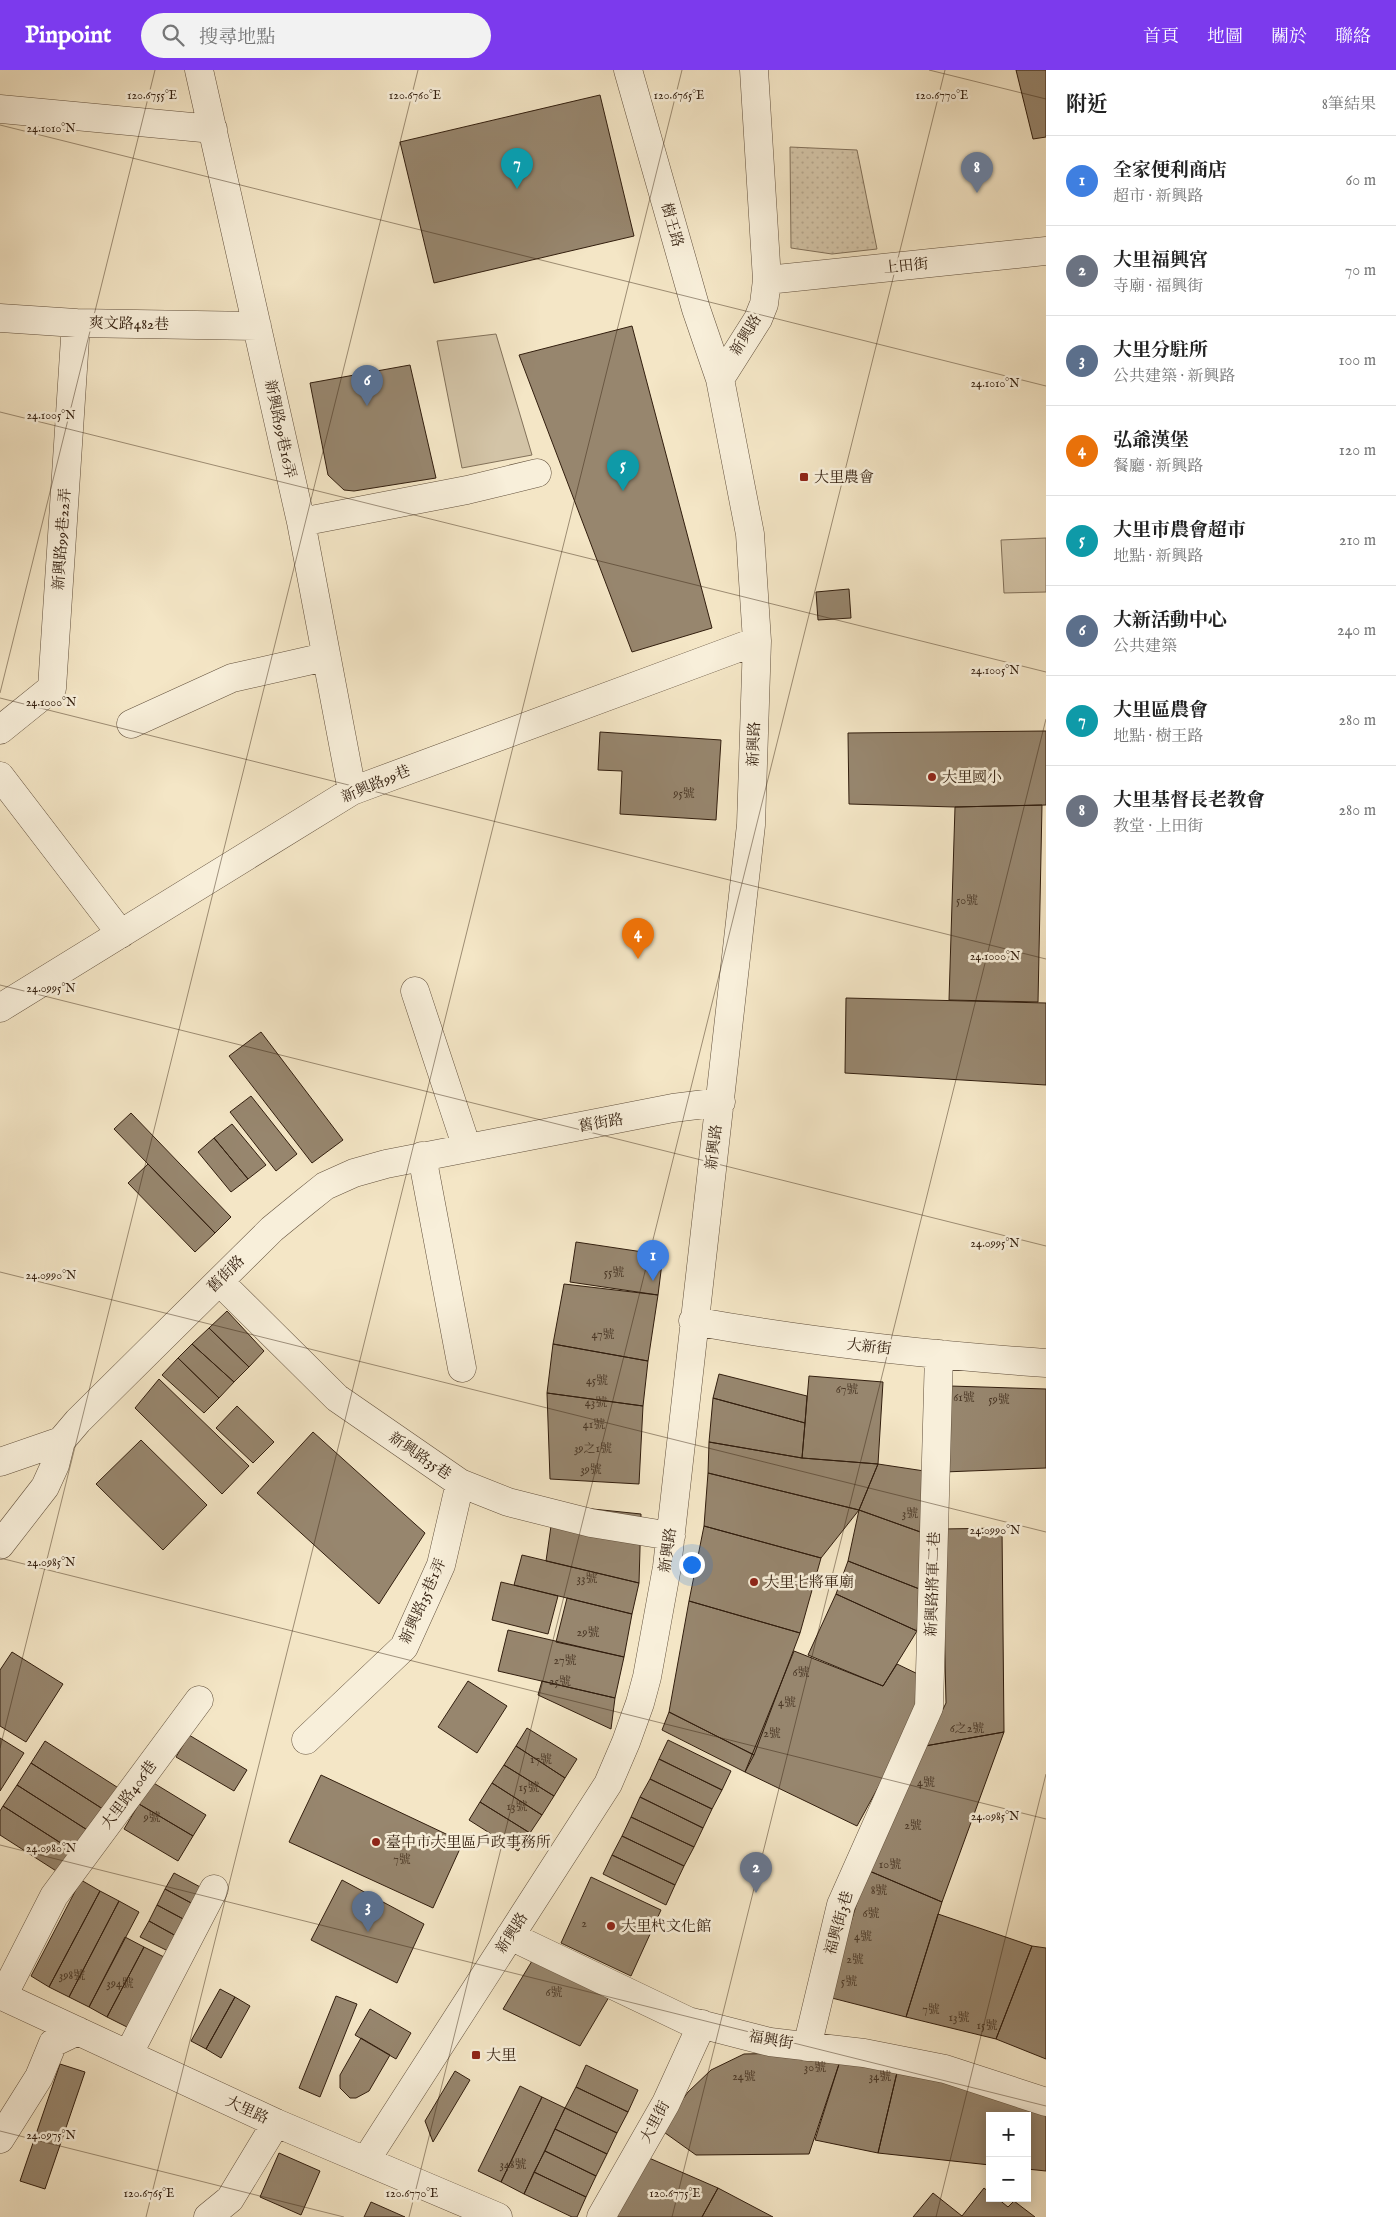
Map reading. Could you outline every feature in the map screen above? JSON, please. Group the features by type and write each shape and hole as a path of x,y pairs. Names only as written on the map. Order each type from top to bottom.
{"street":[{"name":"新興路99巷16弄","path":"199,70 301,522 325,657 352,791"},
{"name":"樹王路","path":"628,70 696,310 720,379"},
{"name":"新興路","path":"366,2160 596,1805 626,1742 647,1677 671,1536 693,1321 721,1102 750,825 758,641 750,534 720,379 758,319 764,304 766,280 754,70"},
{"path":"0,109 213,129"},
{"name":"上田街","path":"766,280 1046,251"},
{"name":"爽文路482巷","path":"0,318 76,323 257,326"},
{"name":"新興路99巷22弄","path":"0,730 52,688 76,323"},
{"path":"301,522 467,490 537,473"},
{"name":"新興路99巷","path":"0,1008 352,791 758,641"},
{"path":"131,724 232,678 325,657"},
{"path":"0,776 121,934"},
{"path":"415,991 466,1148"},
{"name":"舊街路","path":"0,1545 45,1487 55,1465 61,1441 78,1421 272,1229 325,1186 354,1173 422,1156 673,1108 721,1102"},
{"path":"422,1156 462,1368"},
{"name":"新興路35巷","path":"220,1282 337,1398 460,1483 517,1505 591,1523 671,1536"},
{"name":"大新街","path":"693,1321 771,1335 939,1354 1046,1363"},
{"name":"新興路將軍二巷","path":"885,1804 929,1707 939,1354"},
{"path":"0,1462 61,1441"},
{"name":"新興路35巷1弄","path":"306,1740 404,1647 441,1565 460,1483"},
{"name":"大里路406巷","path":"2,1996 54,1896 199,1700"},
{"name":"福興街3巷","path":"807,2046 841,1905 885,1804"},
{"path":"129,2053 214,1889"},
{"name":"福興街","path":"510,1936 688,2021 770,2042 864,2053 945,2069 1046,2102"},
{"name":"大里路","path":"2,1996 129,2053 276,2124 366,2160 498,2217"},
{"name":"大里街","path":"601,2217 666,2103 702,2024"},
{"path":"0,2138 39,2077 53,2043 78,2031"},
{"path":"208,2217 230,2200 276,2124"}],"shaded area":[{"path":"790,147 857,150 877,249 832,254 791,248"},
{"path":"496,334 532,455 462,468 437,341"},
{"path":"1046,538 1046,592 1004,593 1001,540"}],"building":[{"path":"1016,70 1046,70 1046,137 1033,139"},
{"path":"600,95 634,236 434,283 400,142"},
{"path":"632,326 712,628 632,652 519,355"},
{"path":"410,365 436,478 354,491 344,490 328,475 310,383"},
{"path":"849,589 851,618 818,620 816,592"},
{"path":"1046,731 1046,805 955,807 849,804 848,733"},
{"path":"600,732 721,740 716,820 620,814 622,771 598,770"},
{"path":"1042,805 1038,1002 949,1000 955,807"},
{"path":"846,998 1046,1003 1046,1085 845,1073"},
{"path":"261,1032 343,1140 312,1163 229,1056"},
{"path":"251,1096 297,1154 276,1171 230,1112"},
{"path":"131,1113 231,1217 215,1233 114,1129"},
{"path":"232,1124 266,1165 248,1179 214,1138"},
{"path":"214,1138 248,1179 231,1192 198,1152"},
{"path":"148,1164 215,1233 195,1252 128,1183"},
{"path":"576,1242 663,1255 658,1295 570,1282"},
{"path":"564,1284 658,1295 648,1361 553,1344"},
{"path":"227,1311 264,1351 249,1367 209,1328"},
{"path":"209,1328 249,1367 234,1382 192,1344"},
{"path":"192,1344 234,1382 219,1398 178,1358"},
{"path":"553,1344 648,1361 643,1406 547,1393"},
{"path":"178,1358 219,1398 204,1413 162,1375"},
{"path":"719,1374 807,1396 805,1423 713,1398"},
{"path":"809,1376 883,1382 878,1464 802,1458"},
{"path":"159,1379 249,1466 222,1494 135,1408"},
{"path":"950,1386 1046,1389 1046,1468 944,1472"},
{"path":"547,1393 643,1406 639,1484 550,1479"},
{"path":"713,1398 805,1423 802,1458 709,1442"},
{"path":"237,1406 274,1442 253,1463 216,1428"},
{"path":"313,1432 425,1533 379,1604 257,1493"},
{"path":"141,1440 207,1505 163,1550 96,1484"},
{"path":"709,1442 802,1458 878,1464 859,1510 708,1473"},
{"path":"878,1464 931,1472 926,1534 859,1510"},
{"path":"708,1473 859,1510 821,1558 704,1526"},
{"path":"554,1505 641,1514 639,1583 546,1561"},
{"path":"859,1510 926,1534 922,1590 848,1561"},
{"name":"大里七將軍廟","path":"704,1526 821,1558 800,1633 689,1601"},
{"path":"1002,1528 1004,1732 925,1746 946,1703 942,1529"},
{"path":"522,1555 639,1583 632,1614 514,1585"},
{"path":"848,1561 922,1590 917,1631 836,1594"},
{"path":"501,1582 558,1596 548,1634 492,1620"},
{"path":"836,1594 917,1631 883,1686 808,1655"},
{"path":"567,1598 632,1614 624,1657 556,1642"},
{"path":"689,1601 800,1633 754,1755 669,1712"},
{"path":"508,1630 624,1657 615,1698 498,1671"},
{"path":"794,1651 883,1686 897,1664 922,1676 923,1705 857,1826 745,1772"},
{"path":"12,1652 63,1684 26,1742 0,1726 0,1670"},
{"path":"468,1681 507,1706 477,1753 438,1727"},
{"path":"542,1681 615,1698 611,1729 538,1695"},
{"path":"669,1712 754,1755 745,1772 662,1730"},
{"path":"527,1728 577,1759 565,1778 516,1746"},
{"path":"1004,1732 942,1902 867,1870 925,1746"},
{"path":"189,1735 247,1770 234,1791 176,1757"},
{"path":"0,1738 24,1753 0,1791"},
{"path":"668,1740 731,1771 722,1790 659,1759"},
{"path":"45,1741 120,1789 106,1811 31,1763"},
{"path":"516,1746 565,1778 554,1796 504,1765"},
{"path":"659,1759 722,1790 712,1809 650,1779"},
{"path":"31,1763 106,1811 92,1833 17,1785"},
{"path":"504,1765 554,1796 542,1815 492,1783"},
{"name":"臺中市大里區戶政事務所","path":"321,1775 463,1842 433,1908 289,1842"},
{"path":"650,1779 712,1809 703,1828 640,1797"},
{"path":"152,1782 206,1815 193,1836 139,1804"},
{"path":"492,1783 542,1815 530,1833 480,1802"},
{"path":"17,1785 92,1833 78,1854 3,1806"},
{"path":"640,1797 703,1828 694,1847 631,1817"},
{"path":"480,1802 530,1833 518,1851 469,1820"},
{"path":"139,1804 193,1836 178,1861 124,1829"},
{"path":"3,1806 78,1854 64,1876 0,1835 0,1811"},
{"path":"631,1817 694,1847 684,1866 622,1836"},
{"path":"622,1836 684,1866 675,1885 612,1855"},
{"path":"612,1855 675,1885 666,1905 603,1874"},
{"path":"867,1870 942,1902 906,2017 828,1997"},
{"path":"174,1873 204,1889 195,1905 165,1889"},
{"name":"大里杙文化館","path":"591,1877 661,1910 631,1976 561,1943"},
{"path":"81,1880 100,1891 49,1987 31,1976"},
{"path":"342,1880 424,1924 397,1983 311,1940"},
{"path":"165,1889 195,1905 187,1921 157,1905"},
{"path":"100,1891 119,1901 69,1997 49,1987"},
{"path":"119,1901 139,1912 89,2007 69,1997"},
{"path":"157,1905 187,1921 178,1937 149,1921"},
{"path":"938,1914 1032,1946 996,2039 906,2017"},
{"path":"149,1921 178,1937 170,1952 140,1937"},
{"path":"125,1937 144,1947 107,2017 89,2007"},
{"path":"1032,1946 1046,1948 1046,2059 996,2039"},
{"path":"144,1947 164,1957 127,2027 107,2017"},
{"path":"532,1961 609,1997 580,2046 503,2009"},
{"path":"220,1989 235,1997 206,2049 191,2041"},
{"path":"336,1996 357,2004 320,2097 299,2088"},
{"path":"235,1997 250,2006 221,2058 206,2049"},
{"path":"370,2009 411,2033 396,2059 355,2035"},
{"path":"361,2038 390,2055 369,2091 356,2098 350,2098 340,2088 340,2075"},
{"path":"793,2053 841,2058 809,2154 696,2155 661,2130 688,2092 711,2070 744,2054"},
{"path":"841,2058 899,2064 878,2153 815,2140"},
{"path":"60,2064 85,2072 45,2189 20,2181"},
{"path":"899,2064 1046,2111 1046,2171 1031,2169 1031,2112 986,2112 986,2165 878,2153"},
{"path":"586,2065 638,2090 628,2112 576,2087"},
{"path":"455,2071 470,2080 433,2142 425,2121"},
{"path":"520,2086 542,2097 501,2182 478,2171"},
{"path":"576,2087 628,2112 617,2133 565,2108"},
{"path":"542,2097 565,2108 524,2194 501,2182"},
{"path":"565,2108 617,2133 607,2154 555,2129"},
{"path":"555,2129 607,2154 596,2176 545,2151"},
{"path":"545,2151 596,2176 586,2197 534,2172"},
{"path":"279,2153 320,2171 301,2215 260,2197"},
{"path":"649,2158 718,2188 702,2217 613,2217"},
{"path":"534,2172 586,2197 577,2217 572,2217 524,2194"},
{"path":"718,2188 773,2217 702,2217"},
{"path":"984,2188 986,2190 986,2202 1002,2202 1008,2207 1015,2202 1035,2217 913,2217 933,2193 962,2216"},
{"path":"371,2202 405,2217 364,2217"}],"place":[{"name":"大里區農會","path":"517,189"},
{"name":"大里基督長老教會","path":"977,193"},
{"name":"大新活動中心","path":"367,406"},
{"name":"大里農會","path":"804,477"},
{"name":"大里市農會超市","path":"623,491"},
{"name":"大里國小","path":"932,777"},
{"name":"弘爺漢堡","path":"638,959"},
{"name":"全家便利商店","path":"653,1281"},
{"name":"大里七將軍廟","path":"754,1582"},
{"name":"臺中市大里區戶政事務所","path":"376,1842"},
{"name":"大里福興宮","path":"756,1893"},
{"name":"大里杙文化館","path":"611,1926"},
{"name":"大里分駐所","path":"368,1932"},
{"name":"大里","path":"476,2055"}]}
